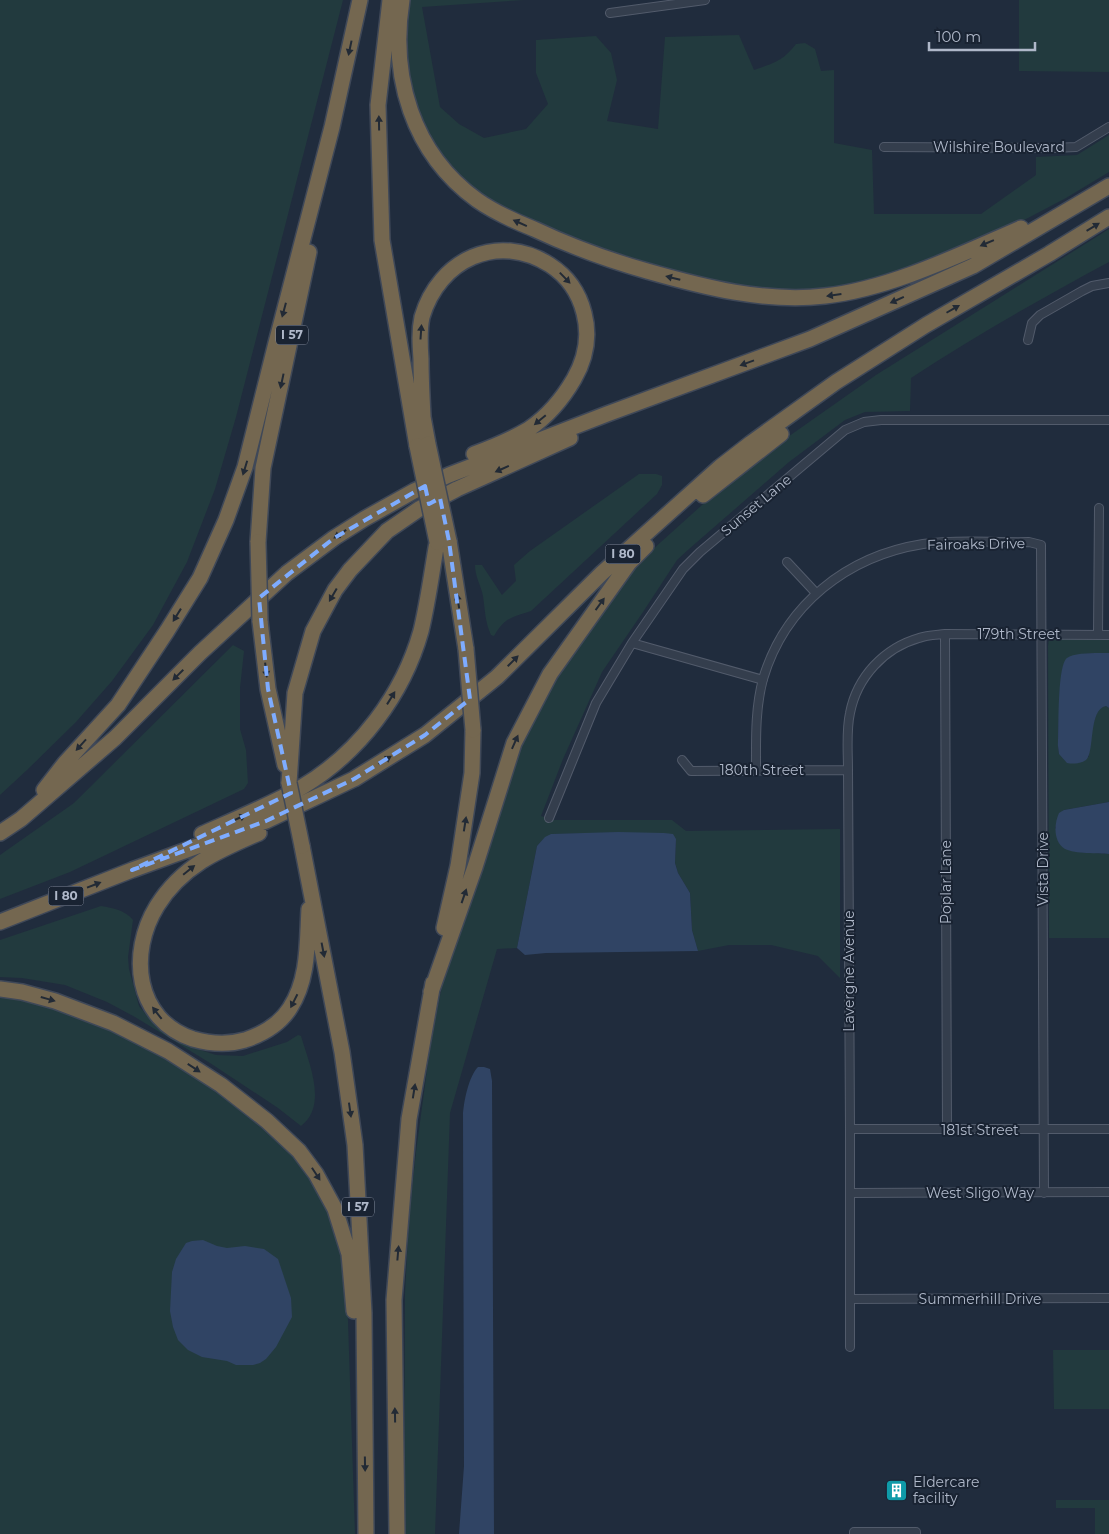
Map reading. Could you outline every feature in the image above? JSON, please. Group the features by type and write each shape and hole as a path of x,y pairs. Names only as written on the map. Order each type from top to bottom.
{"highway":[{"name":"I 57","path":"360,0 332,127 312,238 263,468 258,542 260,621 268,689 286,748 289,783 342,1052 355,1145 364,1314 366,1534"},
{"path":"390,0 378,106 382,240 466,649 473,730 472,773 458,866 431,992 409,1119 394,1300 397,1534"},
{"path":"402,0 398,35 398,57 404,91 418,128 428,147 449,175 476,199 507,217 594,254 664,276 710,287 778,297 823,296 844,293 908,274 973,249 1025,226 1109,182"},
{"path":"21,818 65,763 118,705 200,578 226,520 245,466 332,127"},
{"path":"380,172 399,293 423,416"},
{"path":"0,833 21,818 115,738 200,653 287,573 364,518 414,491 449,475 810,339 973,266 1109,186"},
{"name":"I 80","path":"0,922 132,870 266,821 354,779 425,735 497,677 602,573 720,467 836,382 926,325 1109,218"},
{"path":"364,518 390,495 467,457 528,430 549,413 565,395 581,365 586,347 587,325 582,305 571,284 564,276 542,260 529,254 501,250 464,261 443,278 427,303 422,319 420,337 423,445"},
{"path":"431,992 514,743 550,674 629,563 674,520 734,470 803,418 910,344 926,325"},
{"path":"286,748 295,693 313,631 335,590 370,548 387,531 419,509 457,489 580,434 607,414"},
{"path":"132,870 157,854 276,801 304,786 346,754 368,731 397,690 413,654 443,541"},
{"path":"310,885 305,968 291,1007 281,1019 265,1032 238,1042 225,1044 200,1041 186,1036 164,1021 151,1005 144,988 140,970 140,957 144,933 156,907 165,895 184,874 207,857 317,807 354,779"},
{"path":"0,989 22,992 55,1001 113,1023 168,1051 221,1085 267,1121 299,1151 316,1174 335,1209 349,1254 365,1442"}],"street":[{"path":"610,13 705,0"},
{"name":"Wilshire Boulevard","path":"884,147 1053,148 1076,146 1109,127"},
{"path":"1028,340 1030,329 1038,317 1092,286 1106,283"},
{"name":"Sunset Lane","path":"549,818 596,703 632,643 683,569 700,552 846,430 858,424 881,420 1109,420"},
{"path":"1098,635 1099,508"},
{"name":"Fairoaks Drive","path":"756,770 757,722 763,680 775,650 788,627 816,593 852,567 878,555 901,548 939,543 1029,542 1041,545"},
{"name":"Vista Drive","path":"1041,545 1044,1192"},
{"path":"787,562 816,593"},
{"name":"Poplar Lane","path":"945,634 947,1130"},
{"name":"179th Street","path":"930,635 1109,635"},
{"name":"Lavergne Avenue","path":"850,1347 849,715 858,688 874,664 896,648 920,637 930,635"},
{"path":"632,643 763,680"},
{"name":"180th Street","path":"682,760 692,771 848,770"},
{"name":"181st Street","path":"850,1129 1109,1129"},
{"name":"West Sligo Way","path":"850,1193 1109,1192"},
{"name":"Summerhill Drive","path":"850,1299 1109,1298"},
{"path":"854,1533 916,1532 916,1534"}],"highlighted area":[{"path":"425,486 429,504 440,498 449,541 470,699 425,735 354,779 266,821 132,870 291,793 268,689 259,598 334,538"}],"green space":[{"path":"0,0 343,0 236,417 215,489 187,562 153,625 112,681 76,722 0,795"},
{"path":"408,0 524,0 422,7 440,107 459,124 484,138 526,129 548,104 536,73 536,40 596,36 611,53 617,80 607,121 658,129 665,37 739,35 754,70 778,61 796,44 805,43 815,49 821,71 834,70 834,143 872,150 874,214 981,214 1036,175 1036,157 1077,155 1109,135 1109,172 1066,198 1001,231 929,261 851,285 813,292 771,290 652,266 535,224 496,206 473,190 443,160 424,131 411,96 404,59"},
{"path":"1019,0 1109,0 1109,72 1019,71"},
{"path":"1109,229 1109,262 1009,318 911,378 910,411 865,412 845,420 789,462 689,549 677,560 602,672 563,759 541,816 553,820 672,820 686,831 840,829 840,978 818,956 771,945 729,945 698,951 692,930 690,893 678,873 675,863 676,839 664,833 551,834 537,846 517,948 497,949 450,1113 435,1534 404,1534 405,1293 409,1217 429,1055 445,973 472,882 534,709 621,583 651,551 712,496 775,446 876,375"},
{"path":"639,474 662,476 662,485 657,494 531,611 509,619 501,625 494,636 491,635 486,621 483,596 475,565 482,565 502,595 516,581 514,565 530,551"},
{"path":"1049,639 1109,639 1109,653 1082,654 1060,689 1058,746 1059,754 1089,757 1092,732 1097,713 1102,707 1106,706 1109,708 1109,802 1064,810 1055,828 1081,852 1109,854 1109,938 1049,938"},
{"path":"233,645 244,651 240,688 240,729 246,750 248,783 244,789 70,872 0,899 0,855 74,803"},
{"path":"101,906 123,912 133,920 128,957 129,969 139,1006 158,1027 191,1047 216,1055 243,1056 287,1042 298,1035 301,1036 312,1071 315,1096 314,1107 309,1117 301,1126 278,1108 210,1063 107,1002 65,985 22,978 0,977 0,940"},
{"path":"0,994 45,1004 134,1037 237,1104 281,1140 306,1169 324,1198 343,1254 347,1291 355,1534 0,1534"},
{"path":"1053,1350 1109,1350 1109,1409 1054,1409"},
{"path":"1056,1500 1109,1500 1109,1534 1095,1534 1095,1508 1056,1508"}],"water":[{"path":"1087,653 1109,653 1109,708 1106,706 1100,709 1097,715 1089,756 1086,760 1067,763 1059,754 1058,746 1060,685 1064,663 1071,656"},
{"path":"1109,802 1109,854 1075,852 1061,846 1056,832 1056,822 1059,813 1064,810"},
{"path":"618,832 673,834 676,839 675,863 678,873 690,893 692,930 698,951 546,953 525,955 517,948 537,846 545,837 551,834"},
{"path":"478,1067 490,1069 492,1081 494,1534 459,1534 464,1466 463,1113 470,1082"},
{"path":"203,1240 227,1248 245,1246 264,1249 278,1259 291,1298 292,1317 276,1347 260,1363 236,1365 227,1361 202,1357 188,1350 178,1340 170,1311 172,1272 176,1259 186,1243"}],"place":[{"name":"Eldercare facility","path":"897,1490"}]}
